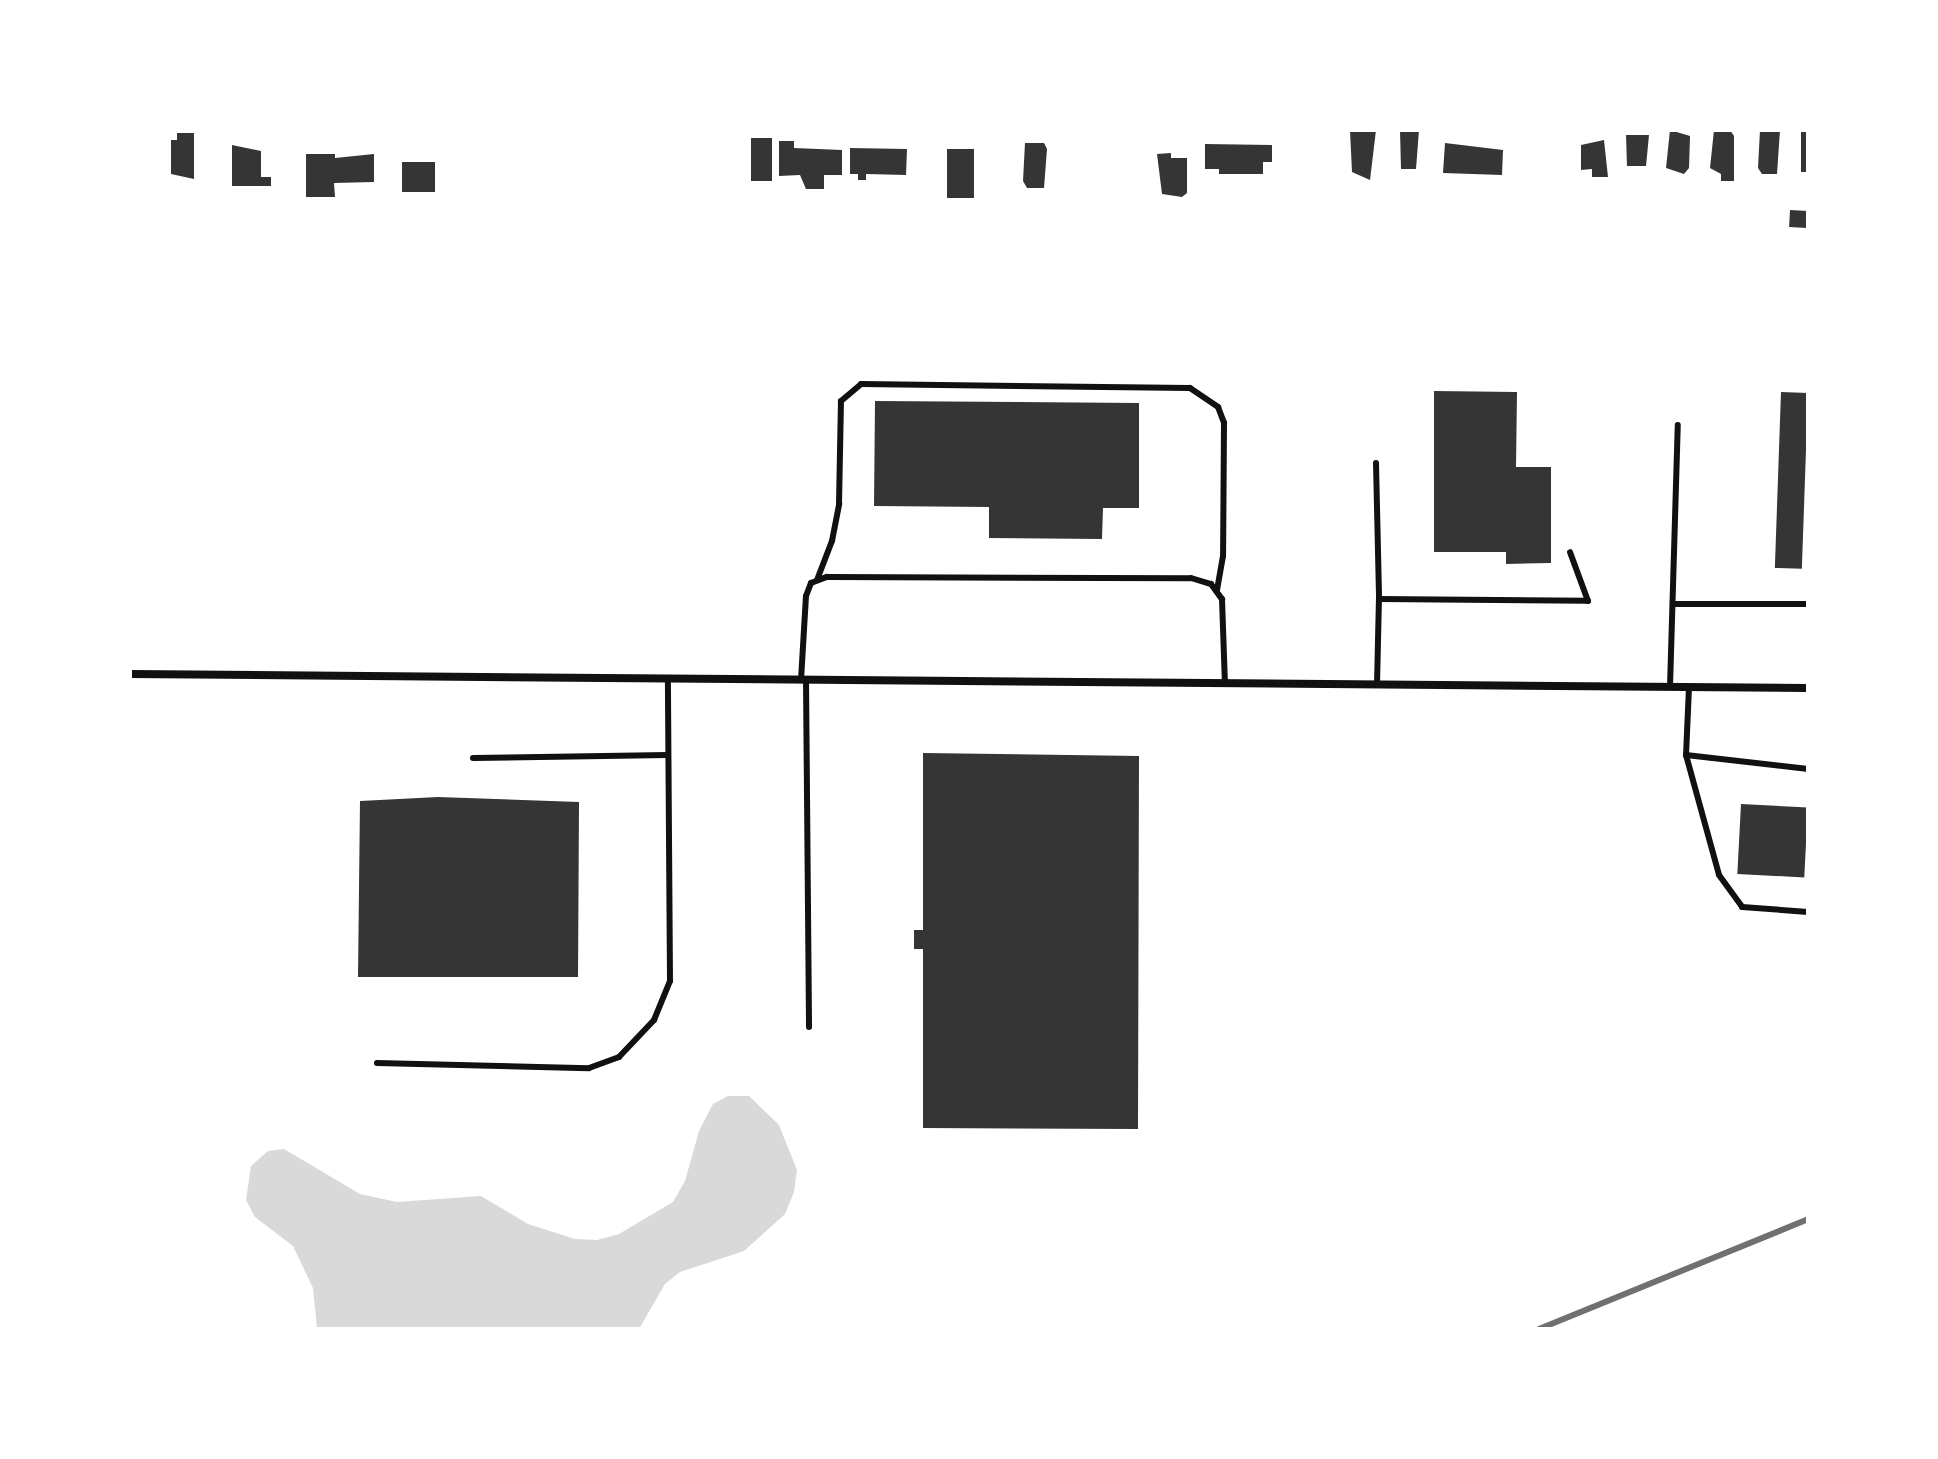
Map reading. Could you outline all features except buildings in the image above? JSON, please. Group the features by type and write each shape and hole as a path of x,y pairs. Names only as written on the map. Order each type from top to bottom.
{"street":[{"path":"130,674 1808,688"}],"lane":[{"path":"809,1027 803,680 806,596 817,580 832,541 839,504 841,401 861,384 1190,388 1218,407 1224,423 1223,556 1217,591 1224,609 1225,683"},
{"path":"1670,687 1678,425"},
{"path":"1376,463 1377,685"},
{"path":"1379,599 1588,601 1570,552"},
{"path":"817,580 1191,578 1217,591"},
{"path":"1673,604 1808,604"},
{"path":"377,1063 589,1068 619,1057 654,1020 670,981 668,678"},
{"path":"1689,687 1686,755 1719,875 1742,907 1808,912"},
{"path":"473,758 668,755"},
{"path":"1686,755 1808,769"}],"shaded area":[{"path":"728,1096 749,1096 779,1125 797,1170 794,1192 785,1214 744,1251 680,1272 665,1284 639,1329 317,1329 313,1288 293,1246 255,1217 246,1200 251,1166 268,1151 284,1149 360,1194 397,1202 481,1196 528,1224 575,1239 597,1240 619,1234 673,1202 685,1181 699,1131 713,1104"}],"railway":[{"path":"1539,1329 1808,1219"}]}
